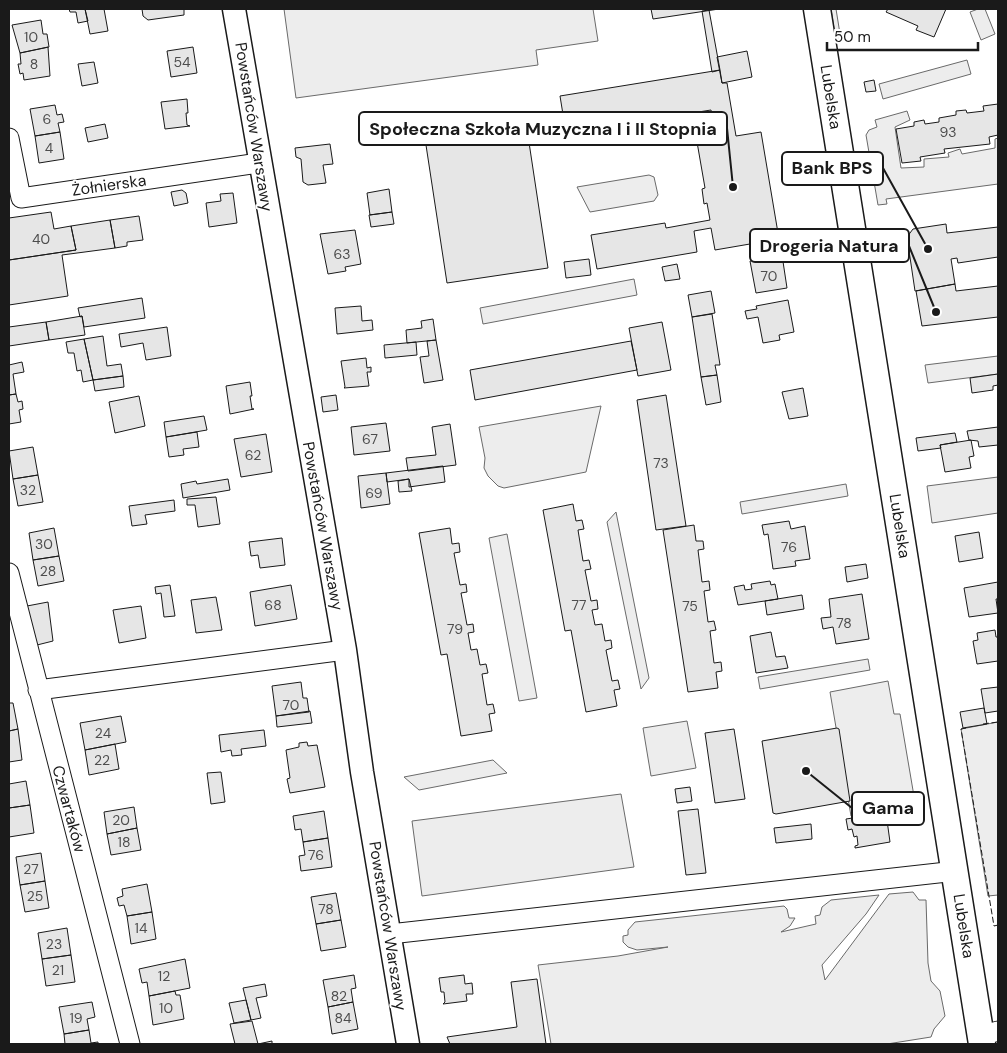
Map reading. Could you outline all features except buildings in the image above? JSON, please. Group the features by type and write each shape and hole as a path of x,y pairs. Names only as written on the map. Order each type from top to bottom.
{"main road":[{"name":"Lubelska","path":"817,9 956,871 987,1037"}],"street":[{"name":"Powstańców Warszawy","path":"234,9 259,164 345,650 362,772 408,1044"},
{"name":"Żołnierska","path":"9,138 21,198 259,164"},
{"name":"Czwartaków","path":"9,574 130,1044"},
{"path":"38,690 345,650"},
{"path":"390,934 956,871"}],"shaded area":[{"path":"284,9 593,9 598,41 536,50 538,65 296,98"},
{"path":"831,9 836,9 841,40 836,41"},
{"path":"985,9 995,34 981,40 970,12"},
{"path":"967,60 971,74 883,99 879,84"},
{"path":"907,111 910,120 895,127 901,168 924,167 924,159 949,157 948,153 960,149 962,154 995,148 995,139 998,138 998,184 886,199 887,204 878,205 866,135 869,130 877,127 875,120"},
{"path":"649,175 654,177 658,195 654,201 590,212 577,187"},
{"path":"634,279 637,295 483,324 480,308"},
{"path":"998,356 998,374 928,383 925,365"},
{"path":"601,406 586,472 504,488 498,486 488,476 484,468 485,458 479,427"},
{"path":"998,477 998,513 932,523 927,486"},
{"path":"846,484 848,496 742,514 740,502"},
{"path":"616,512 649,678 641,689 607,522"},
{"path":"507,534 537,698 519,701 489,538"},
{"path":"868,659 870,670 760,689 758,677"},
{"path":"888,681 894,714 900,714 916,808 851,816 830,692"},
{"path":"687,721 696,768 651,776 643,728"},
{"path":"998,722 998,895 988,896 961,729"},
{"path":"493,760 507,773 419,790 404,777"},
{"path":"621,794 634,867 422,896 412,821"},
{"path":"913,892 919,900 926,900 928,963 931,981 940,991 945,1016 934,1029 931,1037 887,1044 551,1044 538,965 618,956 668,947 637,950 628,947 623,942 623,936 628,935 628,930 635,922 784,906 787,909 789,918 795,918 790,926 781,932 816,924 815,916 820,915 822,907 831,900 879,895 866,914 822,965 825,980 889,894"}],"fence":[{"path":"983,724 998,722"},
{"path":"966,728 961,729 994,926 998,925"}],"place":[{"name":"Społeczna Szkoła Muzyczna I i II Stopnia","path":"733,187"},
{"name":"Bank BPS","path":"928,249"},
{"name":"Drogeria Natura","path":"936,312"},
{"name":"Gama","path":"806,771"}]}
